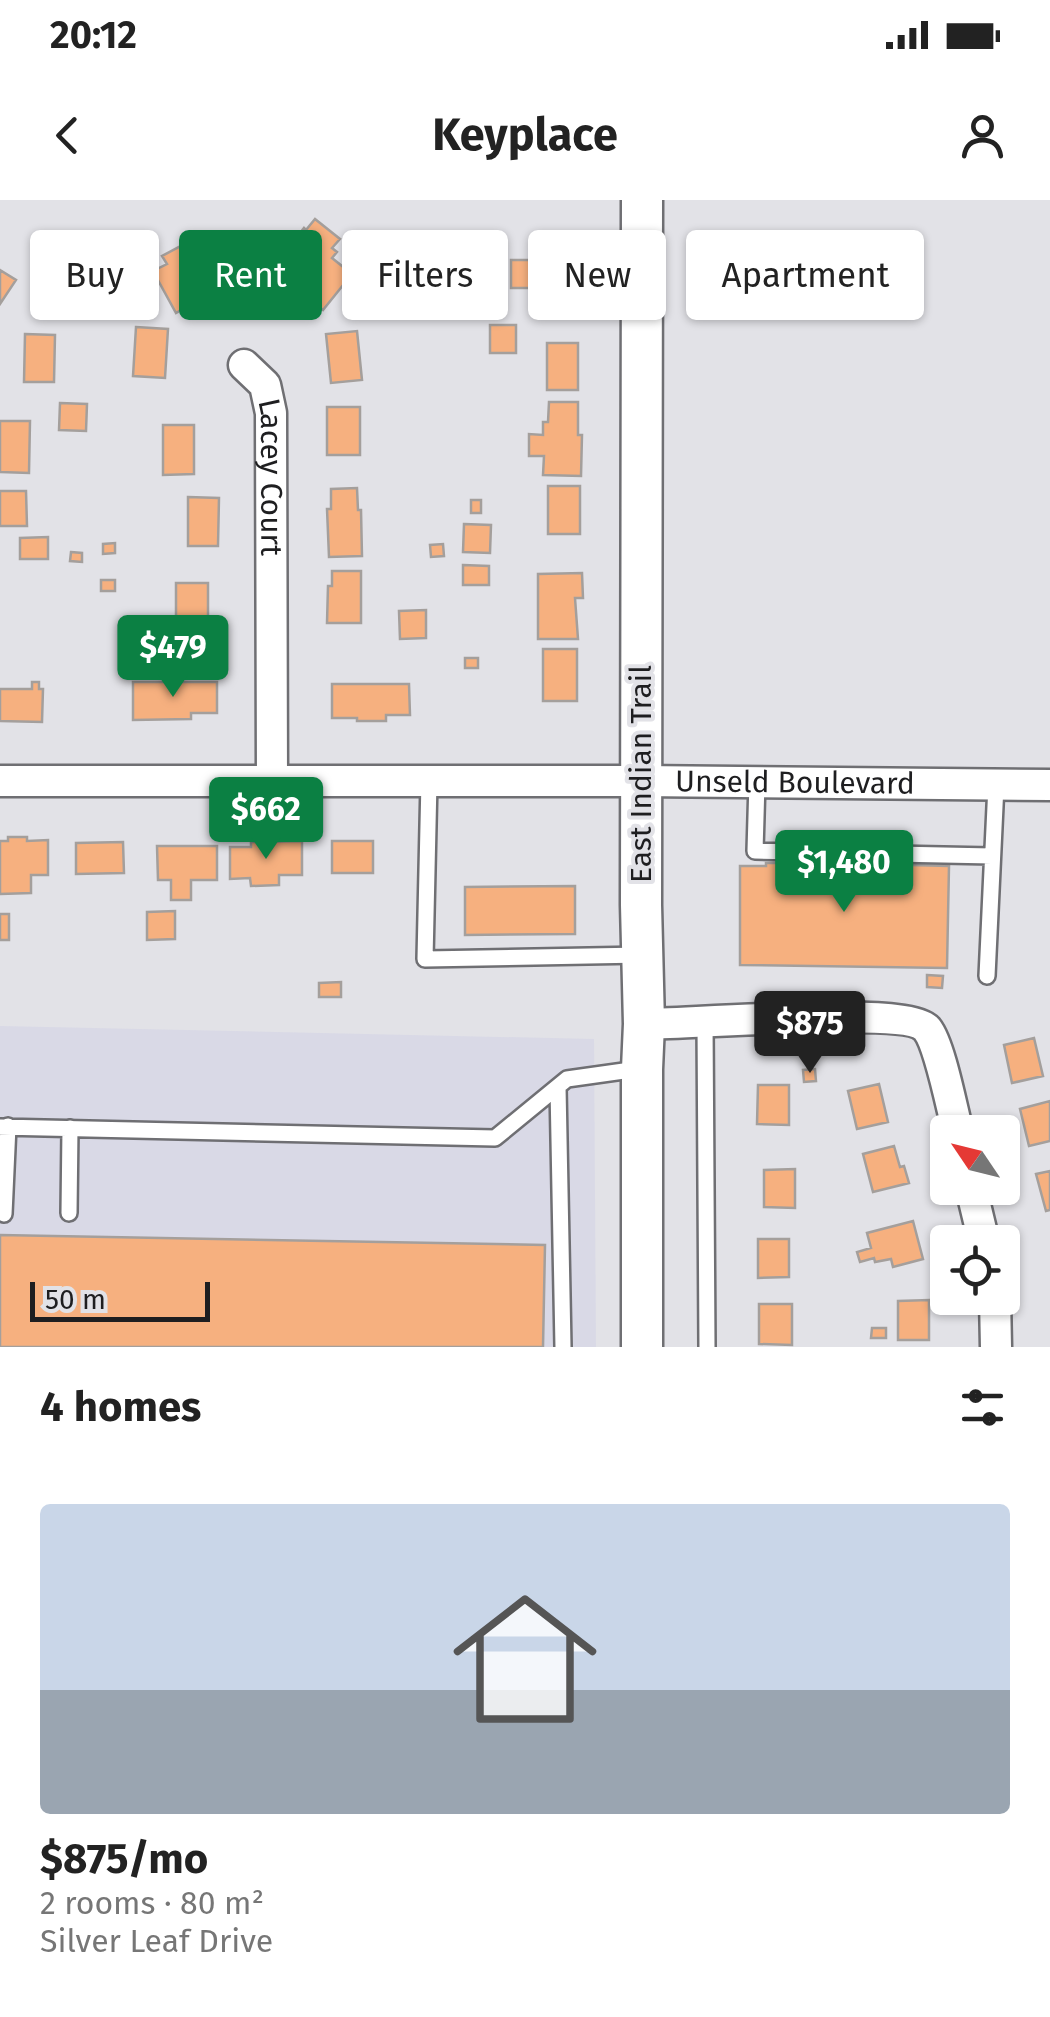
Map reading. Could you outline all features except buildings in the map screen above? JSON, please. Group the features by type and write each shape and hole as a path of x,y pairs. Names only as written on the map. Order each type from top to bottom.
{"main road":[{"name":"East Indian Trail","path":"642,200 642,1347"}],"street":[{"name":"Lacey Court","path":"244,365 265,386 271,413 272,781"},
{"name":"Unseld Boulevard","path":"0,781 1050,785"},
{"path":"644,1024 886,1018 920,1024 932,1037 954,1115"},
{"path":"995,1315 996,1347"}],"lane":[{"path":"428,781 425,959 642,954"},
{"path":"757,782 756,851 992,856"},
{"path":"987,976 996,784"},
{"path":"705,1022 707,1347"},
{"path":"4,1214 4,1126 495,1138 567,1079 642,1069"},
{"path":"558,1086 563,1347"},
{"path":"70,1128 70,1213"}],"shaded area":[{"path":"0,1026 594,1039 596,1347 0,1347"}]}
